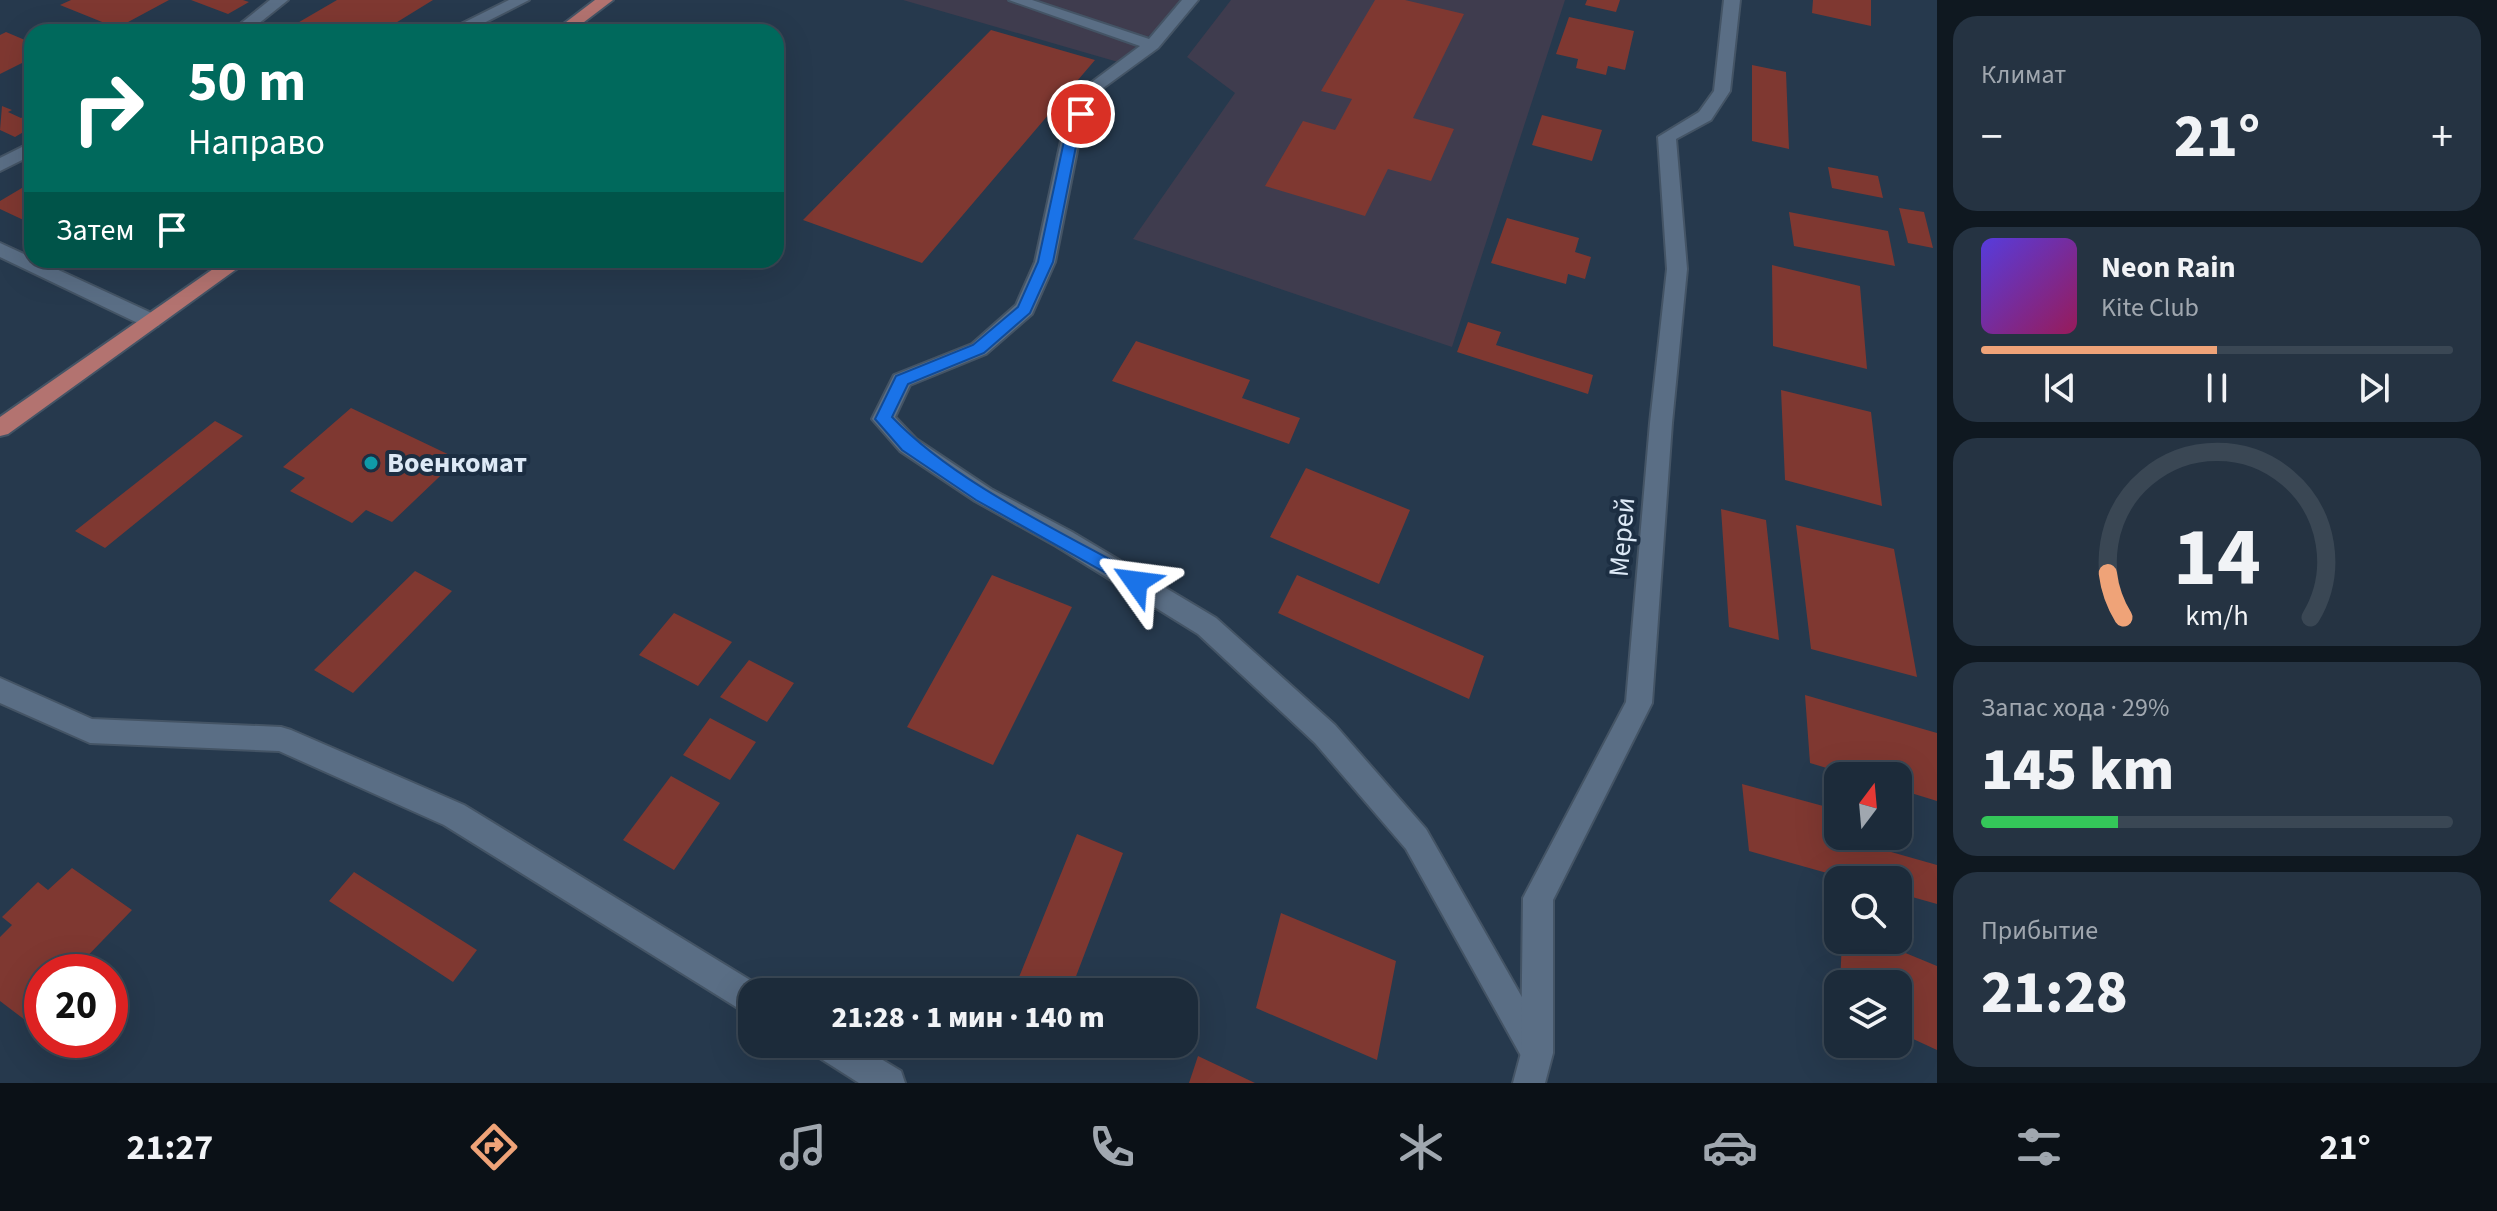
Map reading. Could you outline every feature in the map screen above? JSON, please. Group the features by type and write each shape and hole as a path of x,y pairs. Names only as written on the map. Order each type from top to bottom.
{"main road":[{"path":"572,24 605,0"},
{"path":"0,428 227,268"}],"street":[{"path":"248,24 280,0"},
{"path":"470,24 521,0"},
{"path":"1017,0 1152,45"},
{"path":"1190,0 1152,45 1092,88 1070,141 1045,262 1025,309 979,349 902,380 883,419 908,445 983,495 1064,539 1207,626 1325,734 1416,839 1537,1053"},
{"name":"Мерей","path":"1529,1083 1537,1053 1538,898 1639,703 1677,269 1667,137 1705,116 1722,91 1732,0"},
{"path":"0,166 24,152"},
{"path":"0,249 24,260"},
{"path":"40,268 151,321"},
{"path":"0,690 90,731 281,739 454,815 738,990"},
{"path":"849,1058 889,1083"}],"shaded area":[{"path":"903,0 1191,0 1118,62"},
{"path":"1231,0 1565,0 1452,347 1133,239 1235,93 1187,57"}],"building":[{"path":"71,0 169,0 124,24 107,24 60,5"},
{"path":"191,0 243,0 249,2 228,14"},
{"path":"337,0 433,0 394,24 296,24"},
{"path":"1375,0 1405,0 1464,14 1413,118 1454,129 1431,181 1388,169 1365,216 1265,186 1303,121 1335,130 1352,99 1321,91"},
{"path":"1587,0 1620,0 1616,12 1585,5"},
{"path":"1813,0 1871,0 1871,26 1812,13"},
{"path":"1569,17 1634,31 1625,70 1608,66 1606,75 1576,68 1578,59 1556,54"},
{"path":"991,30 1095,60 922,263 803,220"},
{"path":"6,32 24,40 24,62 0,74 0,35"},
{"path":"1752,65 1786,72 1789,149 1752,141"},
{"path":"2,106 12,110 8,112 24,116 24,132 15,137 0,130"},
{"path":"1542,115 1602,130 1592,161 1532,145"},
{"path":"1828,167 1878,176 1883,198 1832,188"},
{"path":"24,187 24,220 0,209 0,201"},
{"path":"1899,208 1924,212 1933,248 1908,243"},
{"path":"1789,212 1888,231 1895,266 1794,246"},
{"path":"1507,218 1579,238 1575,252 1591,257 1585,279 1568,274 1566,284 1491,263"},
{"path":"1772,265 1860,286 1867,369 1773,346"},
{"path":"1468,322 1501,332 1496,345 1593,375 1588,394 1457,352"},
{"path":"1136,341 1250,380 1242,398 1300,418 1289,444 1112,381"},
{"path":"1781,390 1871,412 1882,506 1785,480"},
{"name":"Военкомат","path":"351,408 458,459 392,522 366,510 352,523 290,491 305,478 283,467"},
{"path":"215,421 243,436 105,548 75,531"},
{"path":"1306,468 1410,510 1379,584 1270,537"},
{"path":"1721,509 1766,520 1779,640 1729,627"},
{"path":"1796,525 1894,549 1917,677 1811,649"},
{"path":"415,571 452,591 353,693 314,670"},
{"path":"992,575 1072,607 993,765 907,727"},
{"path":"1297,575 1484,656 1469,699 1278,613"},
{"path":"674,613 732,642 698,686 639,655"},
{"path":"749,660 794,683 767,722 720,697"},
{"path":"1805,695 1937,733 1937,801 1912,793 1912,762 1824,762 1824,767 1810,763"},
{"path":"710,718 756,742 730,780 683,755"},
{"path":"671,776 720,803 674,870 623,840"},
{"path":"1742,784 1824,806 1824,850 1884,850 1937,865 1937,904 1912,897 1912,866 1824,866 1824,872 1749,851"},
{"path":"1077,834 1123,853 1075,978 1019,978"},
{"path":"72,868 132,910 89,954 24,954 24,1019 0,1001 0,937 12,925 2,917 38,882 48,890"},
{"path":"354,872 477,950 453,982 329,901"},
{"path":"1281,913 1396,961 1377,1060 1256,1008"},
{"path":"1841,954 1908,954 1937,966 1937,1050 1912,1038 1912,970 1841,970"},
{"path":"1198,1056 1255,1083 1189,1083"}],"place":[{"name":"Военкомат","path":"371,463"}],"route":[{"path":"1081,114 1070,141 1045,262 1025,309 979,349 902,380 883,419 908,445 983,495 1136,582"}]}
